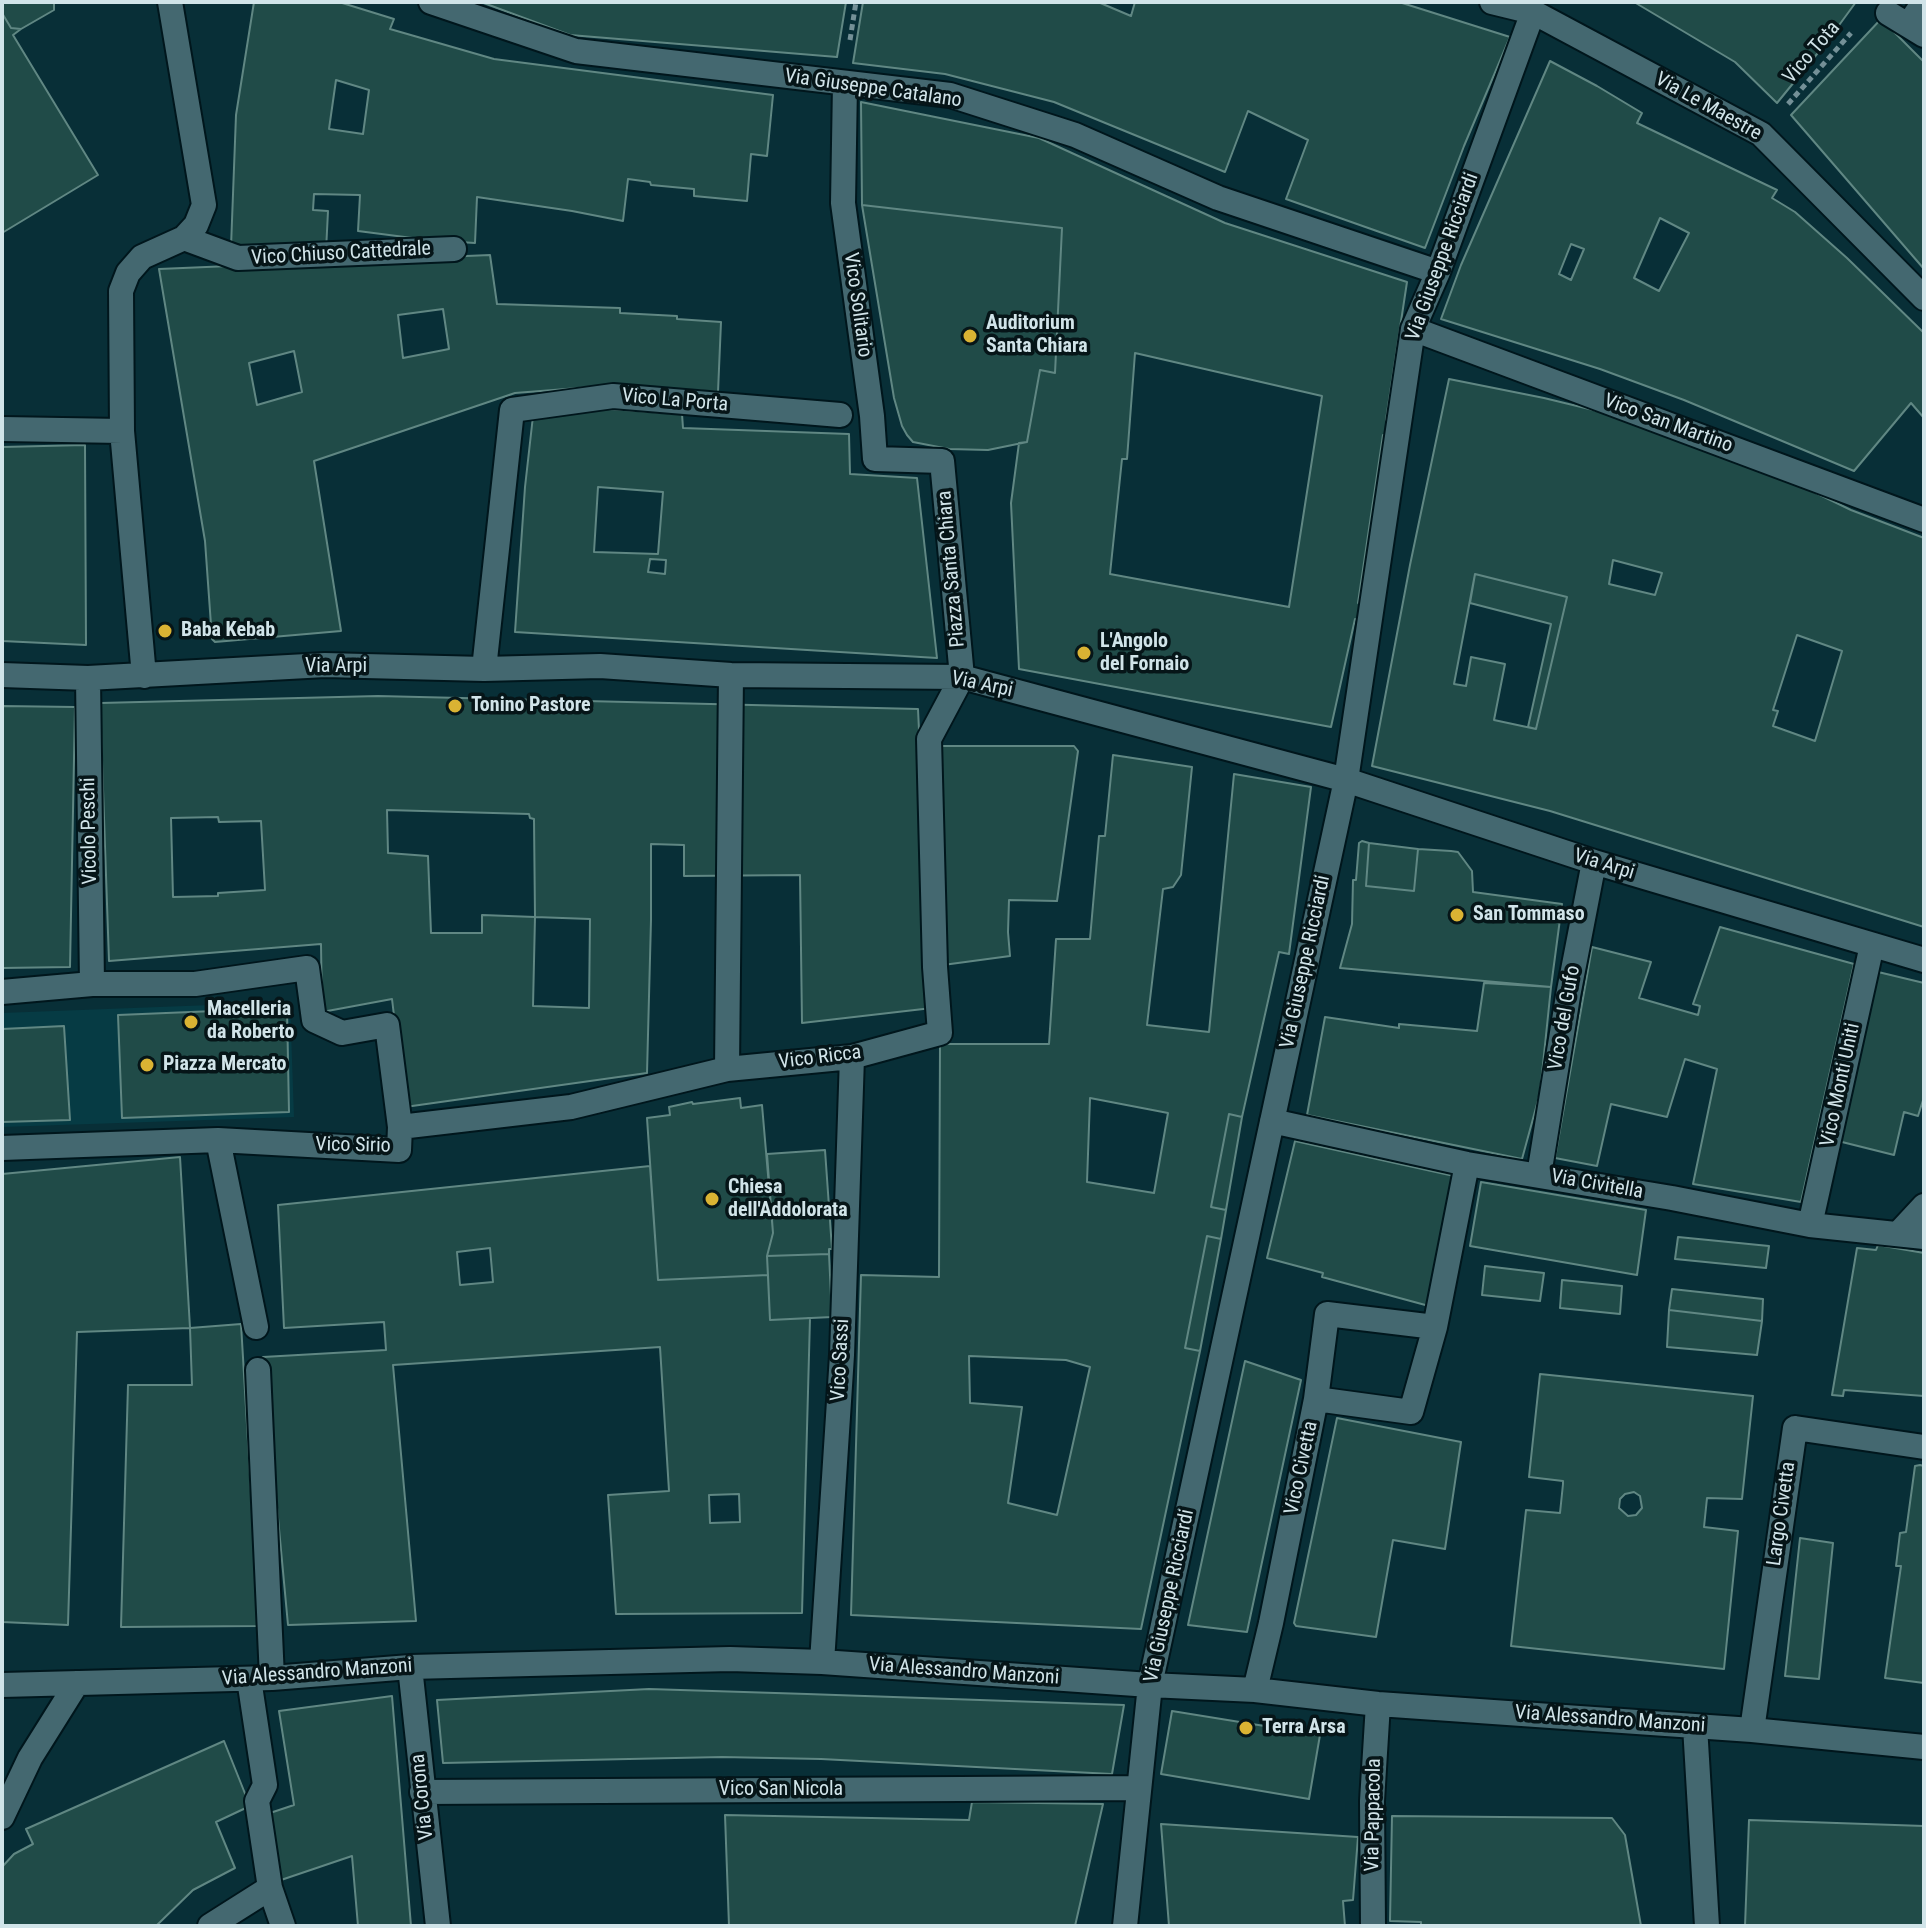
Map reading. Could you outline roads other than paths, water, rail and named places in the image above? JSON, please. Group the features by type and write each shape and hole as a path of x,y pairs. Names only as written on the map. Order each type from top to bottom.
{"street":[{"path":"144,676 122,431 121,291 128,273 142,257 184,238 196,225 204,205 170,2"},
{"name":"Via Giuseppe Catalano","path":"431,2 576,51 950,95 1075,135 1218,198 1438,272"},
{"name":"Via Le Maestre","path":"1492,2 1533,12 1761,134 1924,298"},
{"path":"1907,24 1924,2"},
{"name":"Via Giuseppe Ricciardi","path":"1125,1926 1150,1685 1346,780 1413,329 1438,272 1533,12"},
{"name":"Vico Solitario","path":"845,84 843,203 875,459 942,461"},
{"name":"Vico Chiuso Cattedrale","path":"184,238 238,258 454,249"},
{"name":"Vico San Martino","path":"1413,329 1924,520"},
{"name":"Vico La Porta","path":"484,669 512,410 613,396 840,415"},
{"path":"2,429 122,431"},
{"name":"Piazza Santa Chiara","path":"942,461 962,677"},
{"name":"Via Arpi","path":"2,675 88,678 325,665 484,669 600,666 731,675 962,677 1346,780 1594,862 1924,960"},
{"path":"727,1069 731,675"},
{"name":"Vico Ricca","path":"727,1069 852,1057 940,1033 935,967 929,739 962,677"},
{"name":"Vicolo Peschi","path":"88,678 92,984"},
{"name":"Vico del Gufo","path":"1539,1175 1568,996 1594,862"},
{"name":"Vico Monti Uniti","path":"1810,1225 1872,945"},
{"path":"2,992 92,984 195,984 307,968 314,1020 342,1033 387,1025 400,1127"},
{"name":"Vico Sassi","path":"822,1662 842,1355 852,1057"},
{"name":"Vico Sirio","path":"2,1148 218,1140 399,1150 400,1127 571,1107 727,1069"},
{"name":"Via Civitella","path":"1272,1121 1467,1164 1672,1198 1810,1225 1924,1237"},
{"path":"218,1140 256,1327"},
{"name":"Vico Civetta","path":"1255,1690 1316,1399 1411,1412 1435,1327 1467,1164"},
{"path":"1898,1234 1924,1206"},
{"path":"1316,1399 1327,1314 1435,1327"},
{"path":"258,1370 260,1679 265,1785 257,1801 270,1888 283,1926"},
{"name":"Largo Civetta","path":"1752,1730 1795,1428 1924,1447"},
{"name":"Via Alessandro Manzoni","path":"2,1685 260,1679 410,1667 730,1659 822,1662 1255,1690 1378,1704 1752,1730 1924,1747"},
{"name":"Via Corona","path":"410,1667 438,1926"},
{"path":"2,1817 30,1758 77,1683"},
{"name":"Via Pappacola","path":"1373,1926 1372,1801 1378,1704"},
{"path":"1695,1726 1707,1926"},
{"name":"Vico San Nicola","path":"422,1792 1139,1788"},
{"path":"210,1926 270,1888"}],"place":[{"name":"Auditorium Santa Chiara","path":"970,336"},
{"name":"Baba Kebab","path":"165,631"},
{"name":"L'Angolo del Fornaio","path":"1084,653"},
{"name":"Tonino Pastore","path":"455,706"},
{"name":"San Tommaso","path":"1457,915"},
{"name":"Macelleria da Roberto","path":"191,1022"},
{"name":"Piazza Mercato","path":"147,1065"},
{"name":"Chiesa dell'Addolorata","path":"712,1199"},
{"name":"Terra Arsa","path":"1246,1728"}]}
